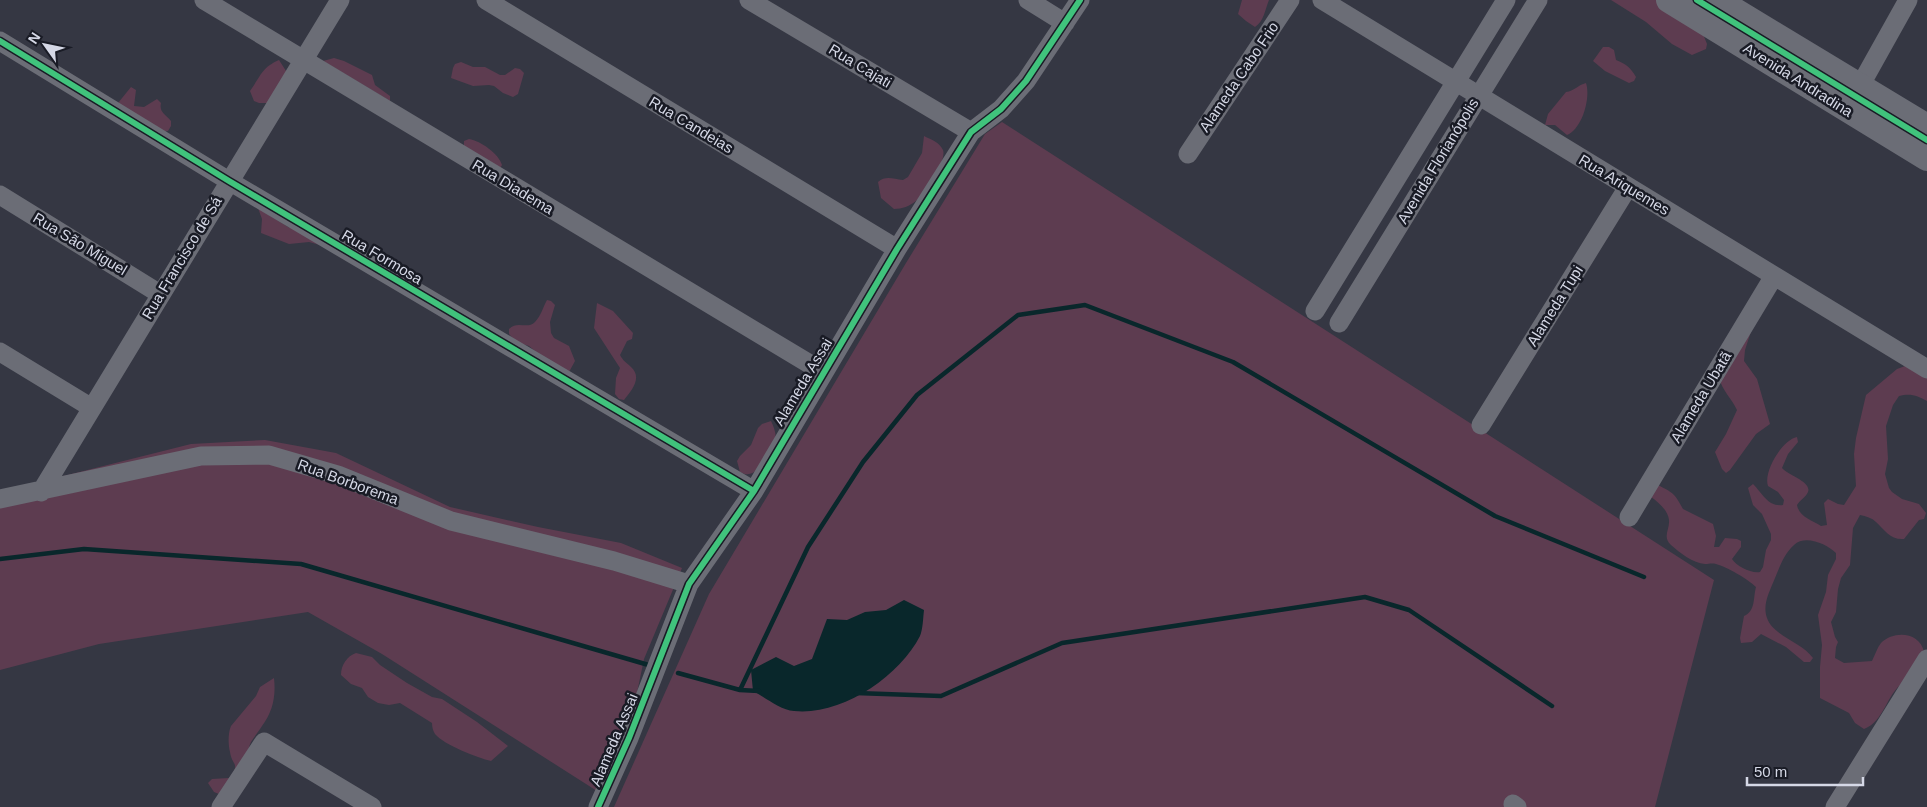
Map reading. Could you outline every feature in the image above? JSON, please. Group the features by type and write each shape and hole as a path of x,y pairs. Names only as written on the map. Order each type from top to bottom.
{"main road":[{"name":"Avenida Andradina","path":"1669,0 1927,158"},
{"name":"Avenida Andradina","path":"1717,0 1927,127"}],"street":[{"name":"Rua Diadema","path":"204,0 823,372"},
{"name":"Rua Francisco de Sá","path":"41,492 340,0"},
{"name":"Rua Candeias","path":"486,0 897,249"},
{"name":"Rua Cajati","path":"749,0 970,132"},
{"path":"1028,0 1065,22"},
{"name":"Alameda Assai","path":"598,807 629,738 689,584 754,490 897,249 970,132 1001,109 1026,82 1080,0"},
{"name":"Alameda Cabo Frio","path":"1188,154 1290,0"},
{"name":"Rua Ariquemes","path":"1322,0 1927,369"},
{"name":"Avenida Florianópolis","path":"1315,311 1506,0"},
{"name":"Avenida Florianópolis","path":"1339,323 1538,0"},
{"path":"1860,86 1908,0"},
{"name":"Rua Formosa","path":"0,41 229,181 754,490"},
{"name":"Alameda Tupi","path":"1481,425 1628,187"},
{"name":"Rua São Miguel","path":"0,195 160,294"},
{"name":"Alameda Ubatã","path":"1629,517 1774,276"},
{"path":"0,352 92,408"},
{"name":"Rua Borborema","path":"0,499 41,492 201,456 269,455 338,475 451,521 614,561 689,584"},
{"path":"1835,807 1927,659"},
{"path":"221,807 264,742 372,807"}],"shaded area":[{"path":"1242,0 1269,0 1262,18 1255,27 1238,14"},
{"path":"1611,0 1660,0 1703,34 1707,44 1706,49 1692,55 1672,44 1646,22"},
{"path":"1603,47 1609,47 1614,50 1616,60 1628,66 1636,77 1634,81 1629,83 1605,71 1593,61"},
{"path":"334,58 372,75 375,85 390,96 390,101 323,61"},
{"path":"279,60 288,74 270,103 254,101 250,91 265,69"},
{"path":"461,62 473,67 485,67 500,75 505,75 515,68 520,69 524,73 518,94 513,97 503,93 494,86 473,86 451,78 455,64"},
{"path":"1586,83 1587,97 1584,112 1581,120 1572,132 1567,135 1555,125 1545,125 1548,114 1566,92"},
{"path":"131,87 136,90 134,106 144,107 157,99 161,103 162,111 171,121 168,131 162,132 118,103"},
{"path":"1002,122 1714,580 1655,807 614,807 709,594 985,134"},
{"path":"924,136 941,147 943,150 942,162 930,185 914,203 894,209 881,198 878,182 887,178 903,180 908,177 922,153"},
{"path":"469,139 479,142 493,152 502,165 499,170 464,149 464,141"},
{"path":"258,208 288,227 302,231 320,245 309,242 289,244 261,233 262,219"},
{"path":"547,300 555,305 550,322 551,333 554,338 569,346 575,361 569,372 542,357 529,346 516,342 509,334 509,329 512,326 529,325 535,322"},
{"path":"597,303 613,311 633,333 632,339 627,341 620,355 636,376 635,384 624,400 619,399 615,394 616,378 620,368 594,328"},
{"path":"1756,316 1745,350 1744,361 1757,379 1770,424 1756,434 1726,473 1722,469 1715,452 1737,410 1722,387 1719,378"},
{"path":"1908,365 1927,375 1927,401 1914,396 1903,395 1899,396 1893,405 1886,426 1888,459 1885,474 1892,492 1902,499 1919,504 1926,513 1924,519 1919,520 1904,539 1891,536 1873,519 1860,515 1853,528 1850,565 1841,578 1836,612 1831,622 1838,642 1835,658 1844,663 1872,661 1881,643 1886,639 1899,635 1906,635 1917,640 1922,645 1924,652 1903,683 1897,688 1877,720 1864,729 1855,723 1849,713 1820,698 1822,645 1818,615 1826,592 1828,575 1836,559 1836,553 1827,546 1810,540 1804,540 1794,545 1783,560 1766,603 1765,608 1770,624 1775,630 1808,652 1813,658 1810,662 1804,662 1786,647 1761,634 1752,642 1741,643 1740,638 1744,616 1751,611 1756,587 1726,568 1716,564 1696,562 1668,542 1669,520 1667,513 1651,497 1656,484 1670,491 1683,509 1713,524 1716,536 1714,547 1719,547 1725,538 1741,541 1741,547 1732,559 1744,569 1760,572 1771,540 1771,534 1762,514 1753,505 1748,488 1753,484 1770,502 1783,505 1784,500 1778,492 1768,486 1768,473 1780,450 1791,439 1797,437 1798,442 1788,454 1782,468 1803,482 1808,488 1807,494 1797,505 1800,512 1806,518 1821,526 1827,525 1824,503 1828,499 1844,505 1856,486 1854,454 1866,395 1897,369"},
{"path":"771,421 776,436 773,447 753,473 745,474 740,472 737,461 740,456 751,445 758,428 762,424"},
{"path":"265,440 336,453 450,507 621,543 682,568 644,659 633,712 597,791 382,654 308,612 99,644 0,670 0,492 191,444"},
{"path":"904,600 924,610 920,636 898,666 867,691 831,707 812,711 794,711 778,706 753,691 751,670 776,657 794,666 812,659 827,619 847,620 865,612 886,610"},
{"path":"356,653 372,657 380,665 407,683 432,697 442,699 477,722 508,746 491,761 478,757 453,747 439,738 434,733 432,723 400,703 389,705 378,703 368,697 362,688 351,684 341,675 345,661"},
{"path":"274,678 275,691 271,709 251,742 245,767 232,784 219,794 214,792 208,783 212,779 229,778 235,767 229,746 231,726 256,696 260,687"}],"waterway":[{"path":"740,690 808,547 863,462 917,395 1018,315 1085,305 1233,362 1495,516 1644,577"},
{"path":"0,559 84,549 301,564 652,666"},
{"path":"856,693 941,696 1062,643 1365,597 1409,610 1552,706"},
{"path":"678,673 740,690 759,691"}],"cycle path":[{"path":"598,807 629,738 689,584 754,491 897,249 971,132 1001,109 1026,81 1080,0"},
{"path":"1697,0 1927,140"},
{"path":"0,41 229,181 754,491"}]}
